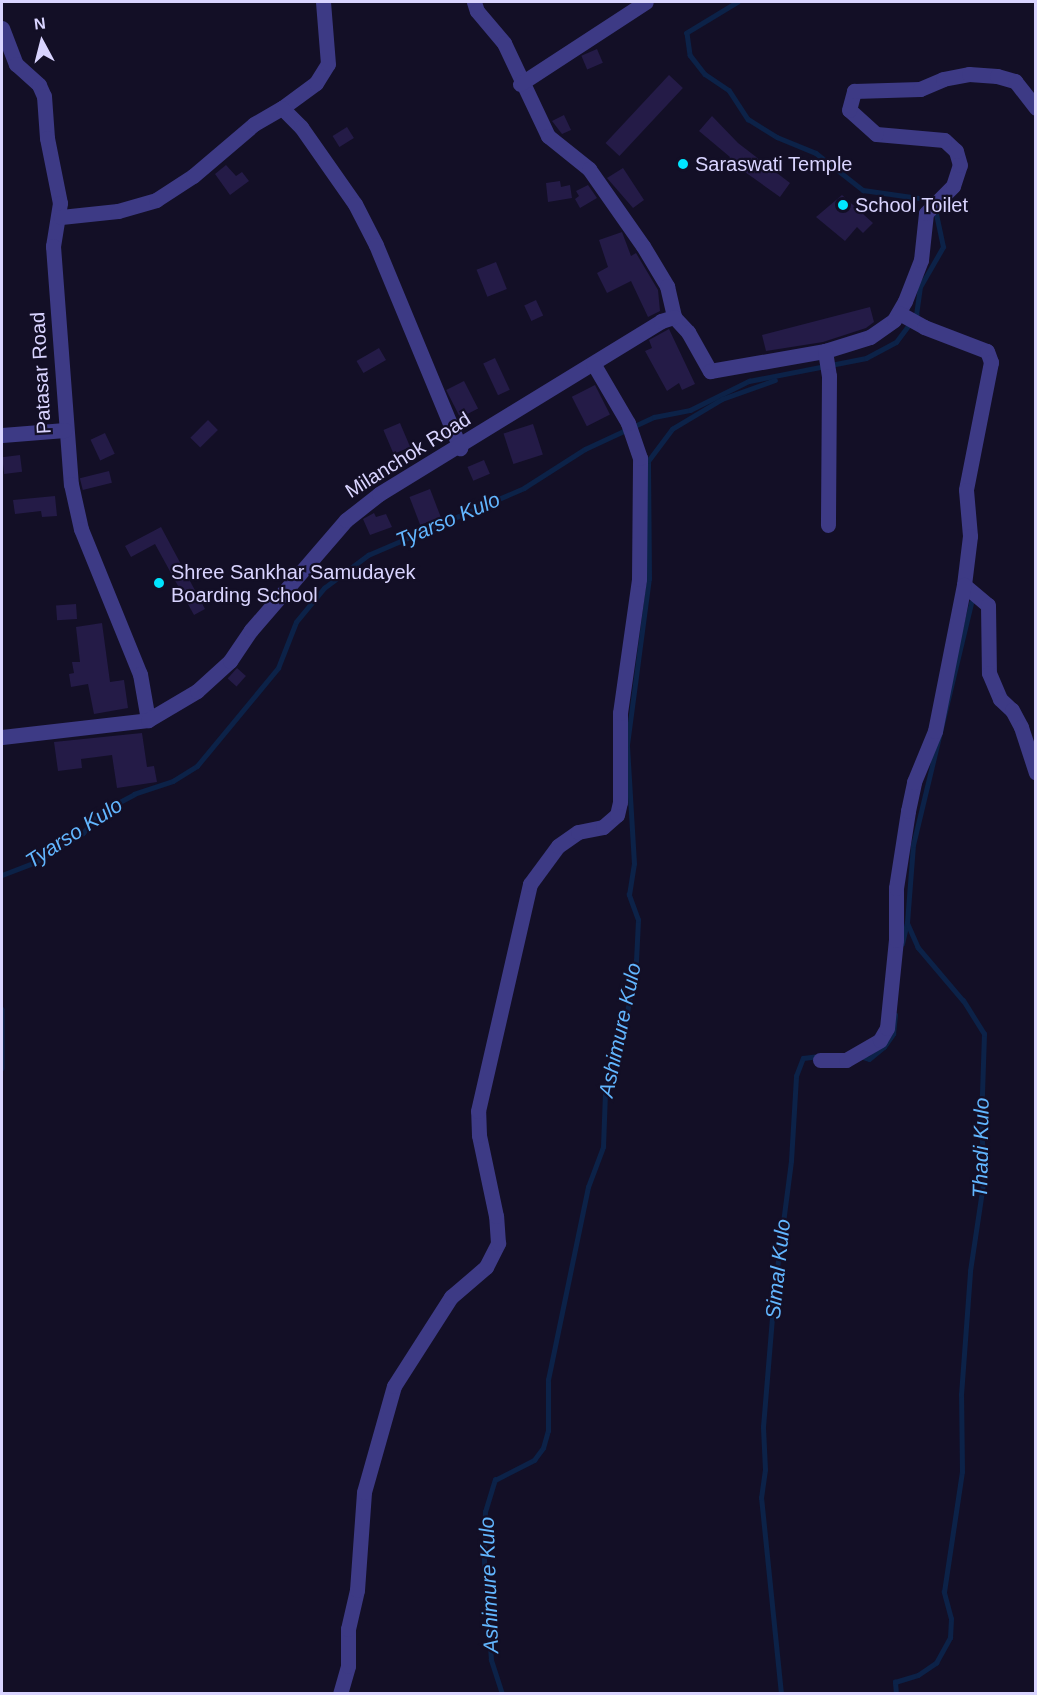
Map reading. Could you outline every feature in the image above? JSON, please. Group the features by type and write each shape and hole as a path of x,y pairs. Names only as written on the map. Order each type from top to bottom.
{"street":[{"path":"61,217 118,211 156,200 193,176 254,124 282,108 316,83 328,64 323,2"},
{"path":"474,2 477,11 504,43 520,84 548,136 589,169 643,246 667,286 674,317 688,332 710,371 825,351 870,337 903,315 921,260 929,208 945,196 958,175 956,151 944,140 876,134 849,110 854,91 920,89 943,79 969,74 997,76 1015,81 1035,108"},
{"path":"520,84 646,2"},
{"name":"Patasar Road","path":"2,28 18,68 43,92 61,217 52,246 65,430 81,529 140,674 148,720"},
{"path":"282,108 300,127 355,204 376,245 460,448"},
{"path":"819,1060 846,1060 880,1040 886,1028 896,940 896,888 908,812 914,782 935,732 966,587 970,536 966,490 991,362 987,351 924,327 903,315"},
{"name":"Milanchok Road","path":"148,720 197,690 230,661 251,630 345,520 379,494 460,448 661,321 674,317"},
{"path":"825,351 829,376 828,525"},
{"path":"340,1694 348,1666 348,1629 357,1590 364,1492 394,1386 452,1297 486,1267 498,1243 496,1216 479,1135 478,1112 530,884 558,846 578,832 603,827 617,815 620,713 639,579 638,444 593,363"},
{"path":"2,435 65,430"},
{"path":"966,587 988,605 988,673 1000,699 1012,710 1021,727 1035,773"},
{"path":"2,737 148,720"}],"building":[{"path":"597,49 603,63 587,69 581,56"},
{"path":"669,75 683,88 619,156 606,143"},
{"path":"564,115 571,130 562,134 552,121"},
{"path":"712,116 738,143 790,183 780,197 728,160 730,157 699,131"},
{"path":"347,127 354,138 339,147 333,136"},
{"path":"226,165 236,176 242,172 249,181 230,195 215,174"},
{"path":"623,168 644,200 633,208 607,178"},
{"path":"560,181 561,187 570,185 572,198 548,202 546,183"},
{"path":"588,185 597,198 580,208 575,199 579,196 576,191"},
{"path":"842,195 873,223 863,233 857,227 845,241 816,217"},
{"path":"622,232 631,256 636,253 658,290 660,311 648,317 631,281 607,293 597,273 608,267 599,240"},
{"path":"496,262 507,289 487,297 477,270"},
{"path":"536,300 543,315 531,321 524,305"},
{"path":"870,307 874,322 866,328 823,342 766,351 762,335"},
{"path":"669,329 695,384 682,390 679,383 667,391 645,351 652,348 649,340"},
{"path":"379,348 386,360 363,373 356,361"},
{"path":"495,358 510,390 498,395 483,363"},
{"path":"464,381 478,409 460,418 446,390"},
{"path":"595,385 610,414 587,426 572,397"},
{"path":"208,420 218,430 200,448 190,438"},
{"path":"400,423 410,447 394,454 383,430"},
{"path":"533,424 543,454 513,464 504,434"},
{"path":"105,433 115,454 100,461 90,440"},
{"path":"20,455 22,472 4,474 2,457"},
{"path":"484,460 490,474 473,481 467,467"},
{"path":"109,471 112,483 83,490 80,478"},
{"path":"430,489 441,517 420,525 409,497"},
{"path":"55,496 57,516 42,517 41,511 15,514 13,500"},
{"path":"374,513 376,517 386,514 392,527 370,535 363,519"},
{"path":"161,527 205,609 194,615 155,544 131,557 125,546"},
{"path":"76,604 77,619 57,620 56,605"},
{"path":"102,623 110,682 124,680 128,708 94,714 88,684 71,687 69,674 74,673 72,662 80,662 76,627"},
{"path":"237,668 246,676 237,686 228,678"},
{"path":"142,733 147,767 154,766 157,782 117,788 112,755 81,759 82,768 58,771 54,742"}],"waterway":[{"path":"738,2 687,33 690,55 705,74 729,90 748,119 777,137 816,153 863,190 932,200"},
{"name":"Tyarso Kulo","path":"2,875 34,863 83,833 99,813 134,794 173,781 197,766 278,668 296,622 324,588 368,555 524,488 585,449 654,417 690,410 749,381 866,358 896,342 916,315 920,287 943,247 935,208"},
{"name":"Ashimure Kulo","path":"502,1694 491,1660 484,1562 485,1512 495,1480 534,1460 543,1448 548,1431 548,1380 588,1187 603,1147 605,1092 614,1051 623,1036 636,961 638,920 629,895 634,864 627,745 649,579 648,461 672,429 722,399 775,380"},
{"name":"Thadi Kulo","path":"896,1694 895,1682 918,1675 936,1663 950,1638 951,1619 944,1592 962,1472 961,1395 970,1271 984,1177 981,1124 984,1034 963,1001 918,948 907,923 913,845 971,603"},
{"name":"Simal Kulo","path":"902,944 907,923"},
{"name":"Tyarso Kulo","path":"2,1009 2,1068"},
{"name":"Simal Kulo","path":"860,1056 869,1059 884,1047 893,1034 895,1015"},
{"name":"Simal Kulo","path":"781,1694 761,1498 765,1470 763,1427 774,1292 791,1161 796,1076 803,1058 819,1056"}],"place":[{"name":"Saraswati Temple","path":"683,164"},
{"name":"School Toilet","path":"843,205"},
{"name":"Shree Sankhar Samudayek Boarding School","path":"159,583"}]}
